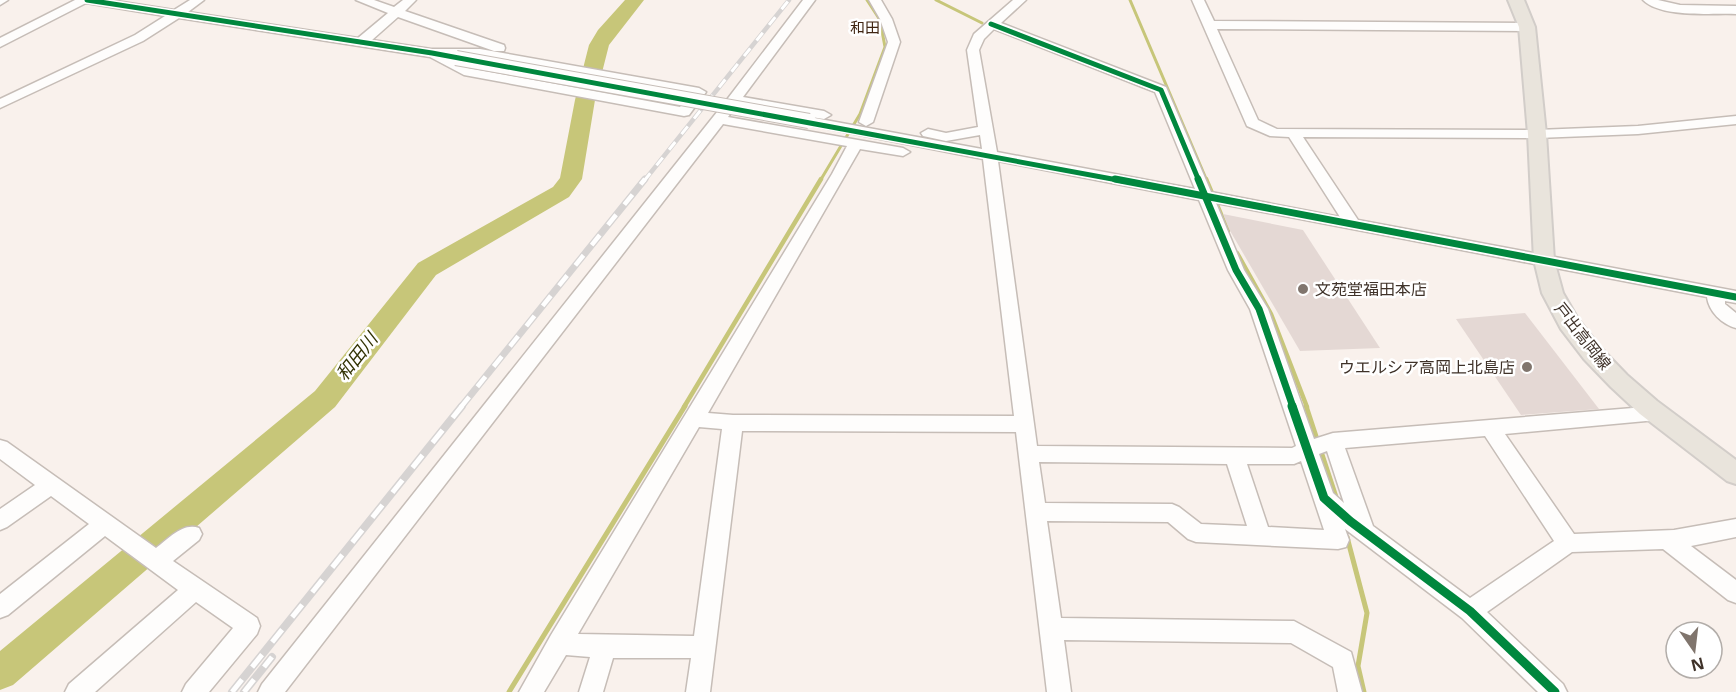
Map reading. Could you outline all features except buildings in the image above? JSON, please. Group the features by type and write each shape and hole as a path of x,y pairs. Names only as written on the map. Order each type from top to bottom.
{"main road":[{"name":"戸出高岡線","path":"1516,0 1527,27 1537,134 1544,260 1547,280 1557,306 1590,350 1621,383 1736,474"}],"street":[{"path":"0,43 86,0 432,53 809,121 1736,297"},
{"path":"0,104 139,38 198,0"},
{"path":"362,0 541,63"},
{"path":"361,42 373,35 395,11 410,0"},
{"path":"270,692 809,0"},
{"path":"865,122 894,42 886,19 874,0"},
{"path":"1020,0 978,37 973,50 990,156 1059,692"},
{"path":"1198,0 1252,123 1275,133 1537,134 1638,130 1736,120"},
{"path":"1649,0 1654,0 1661,6 1680,9 1736,10"},
{"path":"991,24 1161,90 1236,270 1259,309 1321,445 1343,514 1338,540 1196,533 1172,513 1036,512"},
{"path":"1209,25 1527,27"},
{"path":"432,53 480,53 699,92 684,112 464,71 432,53"},
{"path":"734,99 946,137 985,130"},
{"path":"794,132 807,112"},
{"path":"718,119 971,164 990,156"},
{"path":"1293,133 1354,226"},
{"path":"531,692 840,174 854,143"},
{"path":"1715,293 1717,307 1736,322"},
{"path":"1028,454 1294,456 1321,445 1489,426 1657,413"},
{"path":"694,419 733,423 1024,424"},
{"path":"698,692 733,423"},
{"path":"1489,426 1568,543"},
{"path":"1321,445 1343,514 1470,611 1555,692"},
{"path":"0,448 249,626 194,692"},
{"path":"1235,456 1261,537"},
{"path":"0,521 51,485"},
{"path":"0,608 105,524"},
{"path":"1470,611 1568,543 1667,540 1736,528"},
{"path":"150,557 190,534"},
{"path":"1667,540 1736,593"},
{"path":"77,692 195,589"},
{"path":"1051,629 1294,633 1343,660 1350,692"},
{"path":"560,643 605,647 704,646"},
{"path":"591,692 605,647"}],"waterway":[{"name":"和田川","path":"0,673 325,399 427,269 561,192 571,179 585,100 599,45 605,34 635,0"},
{"path":"820,181 860,114 885,47 880,20 867,0"},
{"path":"936,0 982,23"},
{"path":"1130,0 1207,181"},
{"path":"684,407 821,179"},
{"path":"1206,179 1228,231"},
{"path":"1237,253 1271,314 1307,407"},
{"path":"509,692 685,406"},
{"path":"1306,406 1337,500"},
{"path":"1347,537 1367,613 1358,666 1364,692"}],"railway":[{"path":"644,181 789,0"},
{"path":"461,407 645,179"},
{"path":"232,692 462,406"},
{"path":"244,692 272,657"}],"cycle path":[{"path":"87,0 432,53 809,121 1736,297"},
{"path":"991,24 1161,90 1236,270 1259,309 1324,498 1350,521 1470,611 1555,692"}],"place":[{"name":"文苑堂福田本店","path":"1303,289"},
{"name":"ウエルシア高岡上北島店","path":"1527,367"}],"district":[{"name":"和田","path":"865,28"}]}
